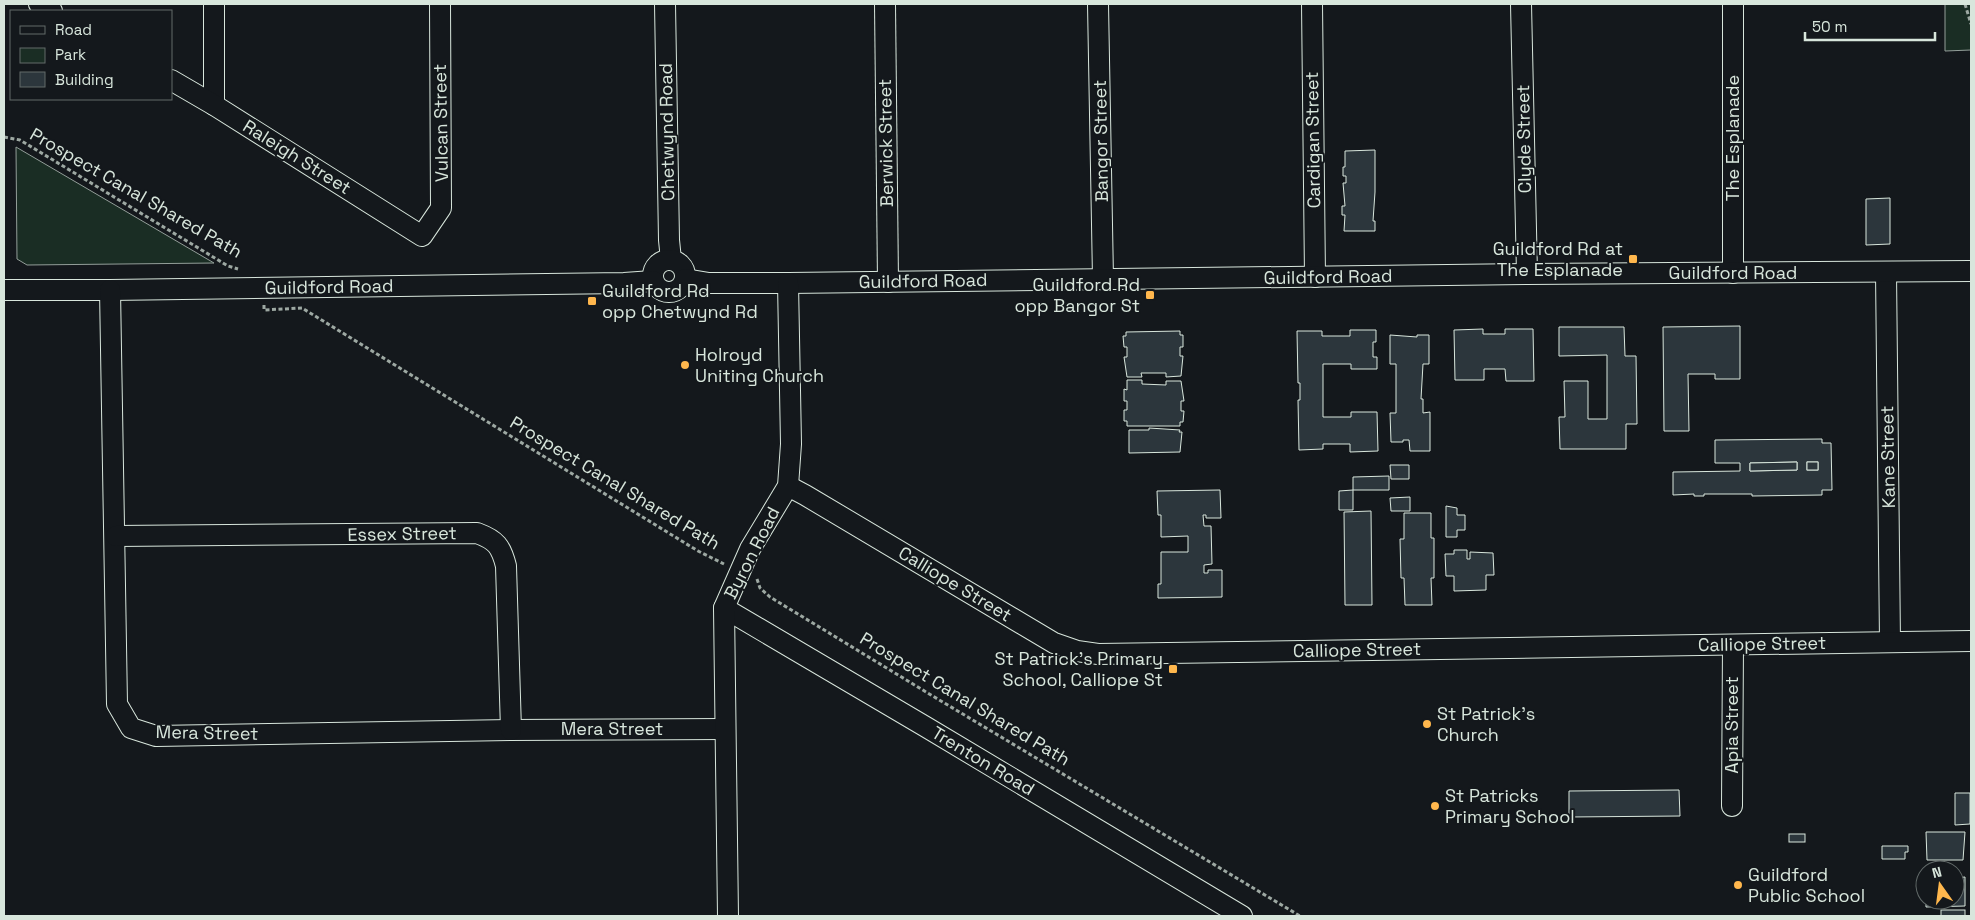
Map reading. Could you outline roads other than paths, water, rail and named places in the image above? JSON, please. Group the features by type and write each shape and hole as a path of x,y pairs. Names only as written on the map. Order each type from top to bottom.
{"street":[{"path":"214,4 214,106"},
{"name":"Vulcan Street","path":"422,236 442,208 440,4"},
{"name":"Chetwynd Road","path":"666,4 671,260"},
{"name":"Berwick Street","path":"885,4 888,282"},
{"name":"Bangor Street","path":"1098,4 1103,279"},
{"name":"Cardigan Street","path":"1312,4 1314,277"},
{"name":"Clyde Street","path":"1521,4 1527,274"},
{"name":"The Esplanade","path":"1733,4 1733,273"},
{"name":"Raleigh Street","path":"172,81 422,236"},
{"path":"665,260 671,260 680,264 685,274 685,279 680,288 670,292 660,289 654,281 654,270 665,260"},
{"name":"Guildford Road","path":"685,279 709,283 788,283 1527,274 1971,271"},
{"name":"Kane Street","path":"1886,272 1890,642"},
{"name":"Guildford Road","path":"4,290 263,288 654,281"},
{"name":"Byron Road","path":"728,916 724,608 747,556 788,486 791,444 788,283"},
{"name":"Mera Street","path":"110,290 116,536 117,704 131,728 156,736 510,730 725,729"},
{"name":"Calliope Street","path":"788,486 1054,643 1077,651 1098,654 1971,641"},
{"name":"Essex Street","path":"116,536 477,533 491,539 502,551 506,566 510,730"},
{"name":"Trenton Road","path":"724,608 1242,916"},
{"name":"Apia Street","path":"1732,806 1733,645"}],"place":[{"name":"Guildford Rd at The Esplanade","path":"1633,259"},
{"name":"Guildford Rd opp Bangor St","path":"1150,295"},
{"name":"Guildford Rd opp Chetwynd Rd","path":"592,301"},
{"name":"Holroyd Uniting Church","path":"685,365"},
{"name":"St Patrick's Primary School, Calliope St","path":"1173,669"},
{"name":"St Patrick's Church","path":"1427,724"},
{"name":"St Patricks Primary School","path":"1435,806"},
{"name":"Guildford Public School","path":"1738,885"}]}
